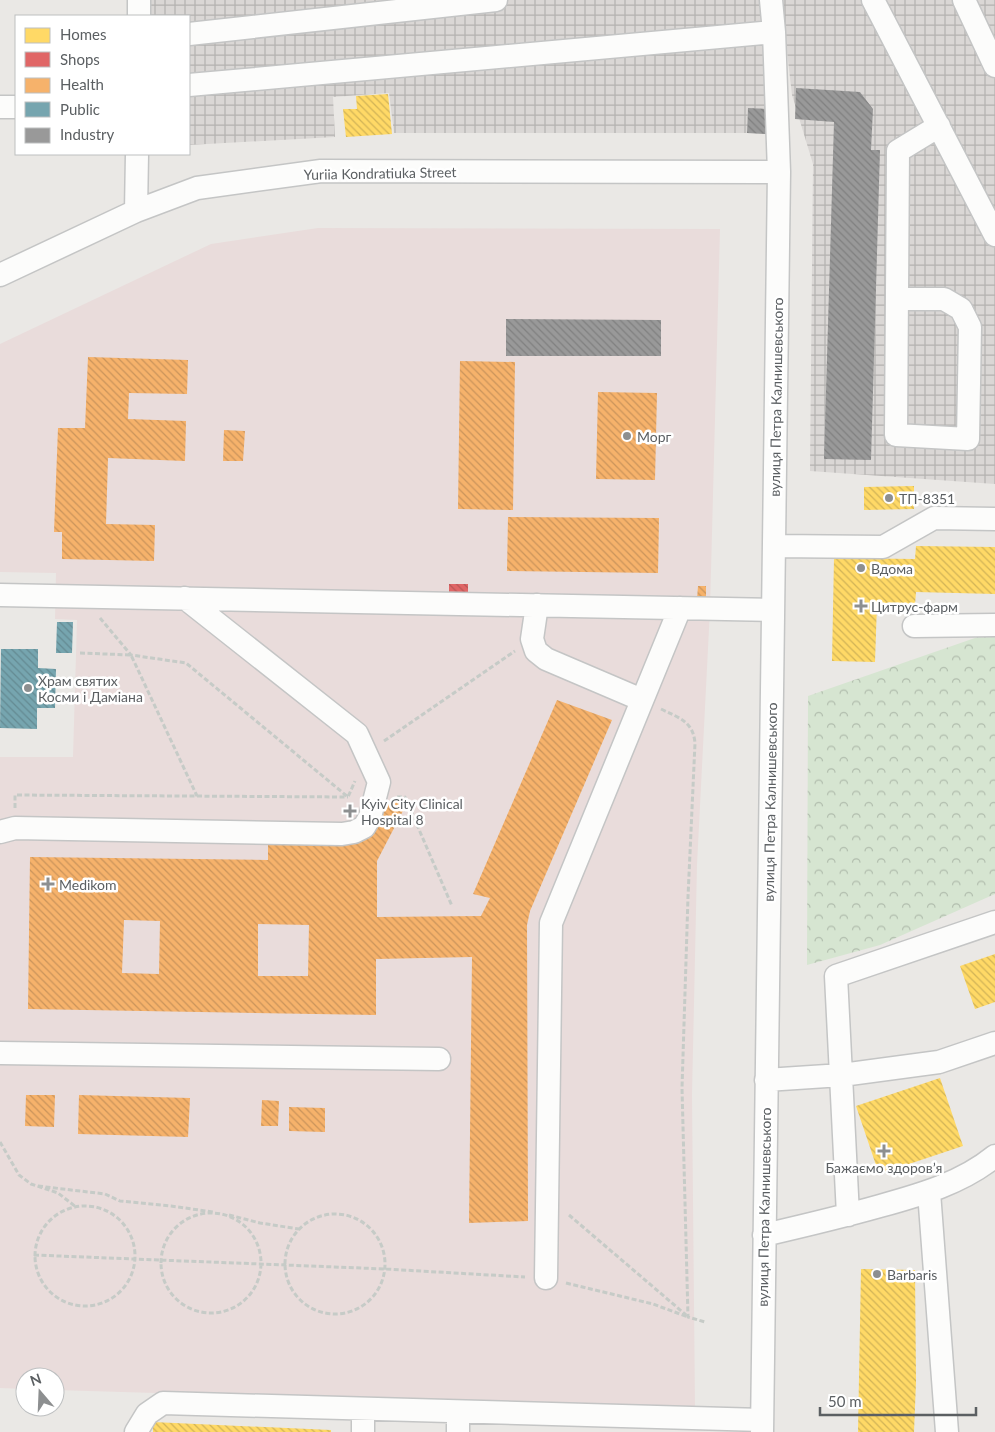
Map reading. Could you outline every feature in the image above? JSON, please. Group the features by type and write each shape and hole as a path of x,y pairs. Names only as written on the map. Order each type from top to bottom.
{"street":[{"path":"139,0 139,15"},
{"path":"190,34 496,0"},
{"name":"вулиця Петра Калнишевського","path":"762,1426 779,172 774,32 771,0"},
{"path":"873,0 995,235"},
{"path":"964,0 995,66"},
{"path":"190,85 774,32"},
{"path":"0,107 15,107"},
{"path":"898,299 944,299 961,309 970,327 968,439 896,435 898,151 939,126"},
{"path":"136,211 137,155"},
{"name":"Yuriia Kondratiuka Street","path":"0,275 136,211 196,188 321,171 779,172"},
{"path":"774,546 883,547 934,518 995,519"},
{"path":"0,595 773,610"},
{"path":"0,832 15,828 342,834 354,832 364,826 370,817 379,782 357,734 184,598"},
{"path":"537,605 532,639 536,651 546,659 642,700"},
{"path":"546,1278 551,923 680,608"},
{"path":"914,626 995,625"},
{"path":"848,1215 836,976 995,922"},
{"path":"766,1080 842,1074 938,1062 995,1043"},
{"path":"0,1053 439,1059"},
{"path":"764,1235 848,1215 929,1192 995,1158"},
{"path":"929,1192 947,1432"},
{"path":"136,1432 147,1414 163,1403 363,1409 458,1422 762,1426"},
{"path":"363,1409 363,1432"}],"path":[{"path":"82,596 131,655 197,796"},
{"path":"348,797 366,753 532,639"},
{"path":"80,653 131,655 186,664 348,797"},
{"path":"642,700 680,719 694,732 695,743 682,1088 688,1316"},
{"path":"15,795 405,797 452,906"},
{"path":"0,1142 19,1174 31,1184 58,1194 76,1207"},
{"path":"38,1186 105,1194 120,1201 202,1210 260,1223 300,1229"},
{"path":"548,1197 688,1316"},
{"path":"76,1207 94,1207 107,1211 119,1220 128,1231 133,1244 135,1259 131,1274 124,1288 112,1298 98,1304 83,1306 67,1303 54,1296 43,1285 36,1270 34,1255 37,1241 43,1228 53,1217 65,1210 76,1207"},
{"path":"220,1214 245,1226 254,1237 259,1250 261,1264 258,1280 251,1294 239,1305 225,1311 209,1313 193,1310 174,1296 162,1276 161,1260 167,1240 180,1224 192,1217 220,1214"},
{"path":"327,1215 342,1215 357,1219 369,1227 379,1239 384,1253 386,1268 382,1283 374,1296 362,1306 348,1313 333,1314 318,1312 305,1304 294,1293 288,1280 285,1265 292,1239 300,1229 312,1220 327,1215"},
{"path":"34,1255 386,1268 546,1278 653,1304 706,1322"}],"shaded area":[{"path":"149,0 759,0 765,43 767,109 748,109 747,133 394,133 389,93 333,97 335,137 190,145 190,15 149,15"},
{"path":"781,0 995,0 995,484 810,471 813,164 792,95"},
{"name":"Kyiv City Clinical Hospital 8","path":"318,228 720,229 710,609 697,865 692,1095 695,1409 65,1390 65,1367 15,1367 15,1389 0,1388 0,757 73,757 77,620 55,619 56,573 0,572 0,344 211,244"}],"green space":[{"path":"995,631 995,894 880,945 807,965 808,696"}],"building: Homes":[{"path":"388,94 392,134 346,137 343,109 357,109 356,96"},
{"name":"ТП-8351","path":"914,486 914,509 864,510 864,487"},
{"path":"916,546 995,547 995,594 916,592 915,605 877,604 875,662 832,661 834,558 915,559"},
{"path":"995,954 995,1002 975,1009 960,966"},
{"path":"940,1078 963,1146 879,1174 856,1106"},
{"path":"861,1269 915,1270 916,1382 914,1432 858,1432"},
{"path":"153,1422 331,1430 331,1432 153,1432"}],"building: Shops":[{"path":"449,584 468,584 468,595 449,595"}],"building: Health":[{"path":"88,357 188,360 187,394 129,393 128,419 186,421 185,461 108,458 106,524 155,525 154,561 62,559 62,532 54,532 58,428 85,428"},
{"path":"460,361 515,362 513,510 458,509"},
{"name":"Морг","path":"598,392 657,393 655,480 596,479"},
{"path":"224,430 245,431 243,461 223,461"},
{"path":"508,517 659,518 658,573 507,571"},
{"path":"698,586 706,586 706,599 697,599"},
{"path":"557,700 612,720 530,911 527,925 528,1221 469,1223 472,957 376,959 376,1015 28,1009 30,857 268,860 268,838 359,841 369,837 390,800 406,805 377,861 377,917 481,916 490,898 473,894","holes":["124,920 160,921 159,974 122,973","258,924 309,925 308,976 258,976"]},
{"path":"26,1095 55,1095 54,1127 25,1126"},
{"path":"79,1095 190,1098 188,1137 78,1134"},
{"path":"262,1100 279,1101 278,1126 261,1126"},
{"path":"289,1107 325,1108 325,1132 289,1131"}],"building: Public":[{"path":"57,622 73,622 72,653 56,653"},
{"name":"Храм святих Косми і Даміана","path":"1,649 38,649 38,668 56,669 55,708 37,708 37,729 0,728"}],"building: Industry":[{"path":"796,88 860,92 873,109 871,150 880,150 871,460 824,459 834,122 795,119"},
{"path":"748,108 767,109 766,134 747,133"},
{"path":"506,319 661,320 661,356 506,356"}],"place":[{"name":"Морг","path":"627,436"},
{"name":"ТП-8351","path":"889,498"},
{"name":"Вдома","path":"861,568"},
{"name":"Цитрус-фарм","path":"861,606"},
{"name":"Храм святих Косми і Даміана","path":"28,688"},
{"name":"Kyiv City Clinical Hospital 8","path":"350,811"},
{"name":"Medikom","path":"48,884"},
{"name":"Бажаємо здоровʼя","path":"884,1151"},
{"name":"Barbaris","path":"877,1274"}]}
